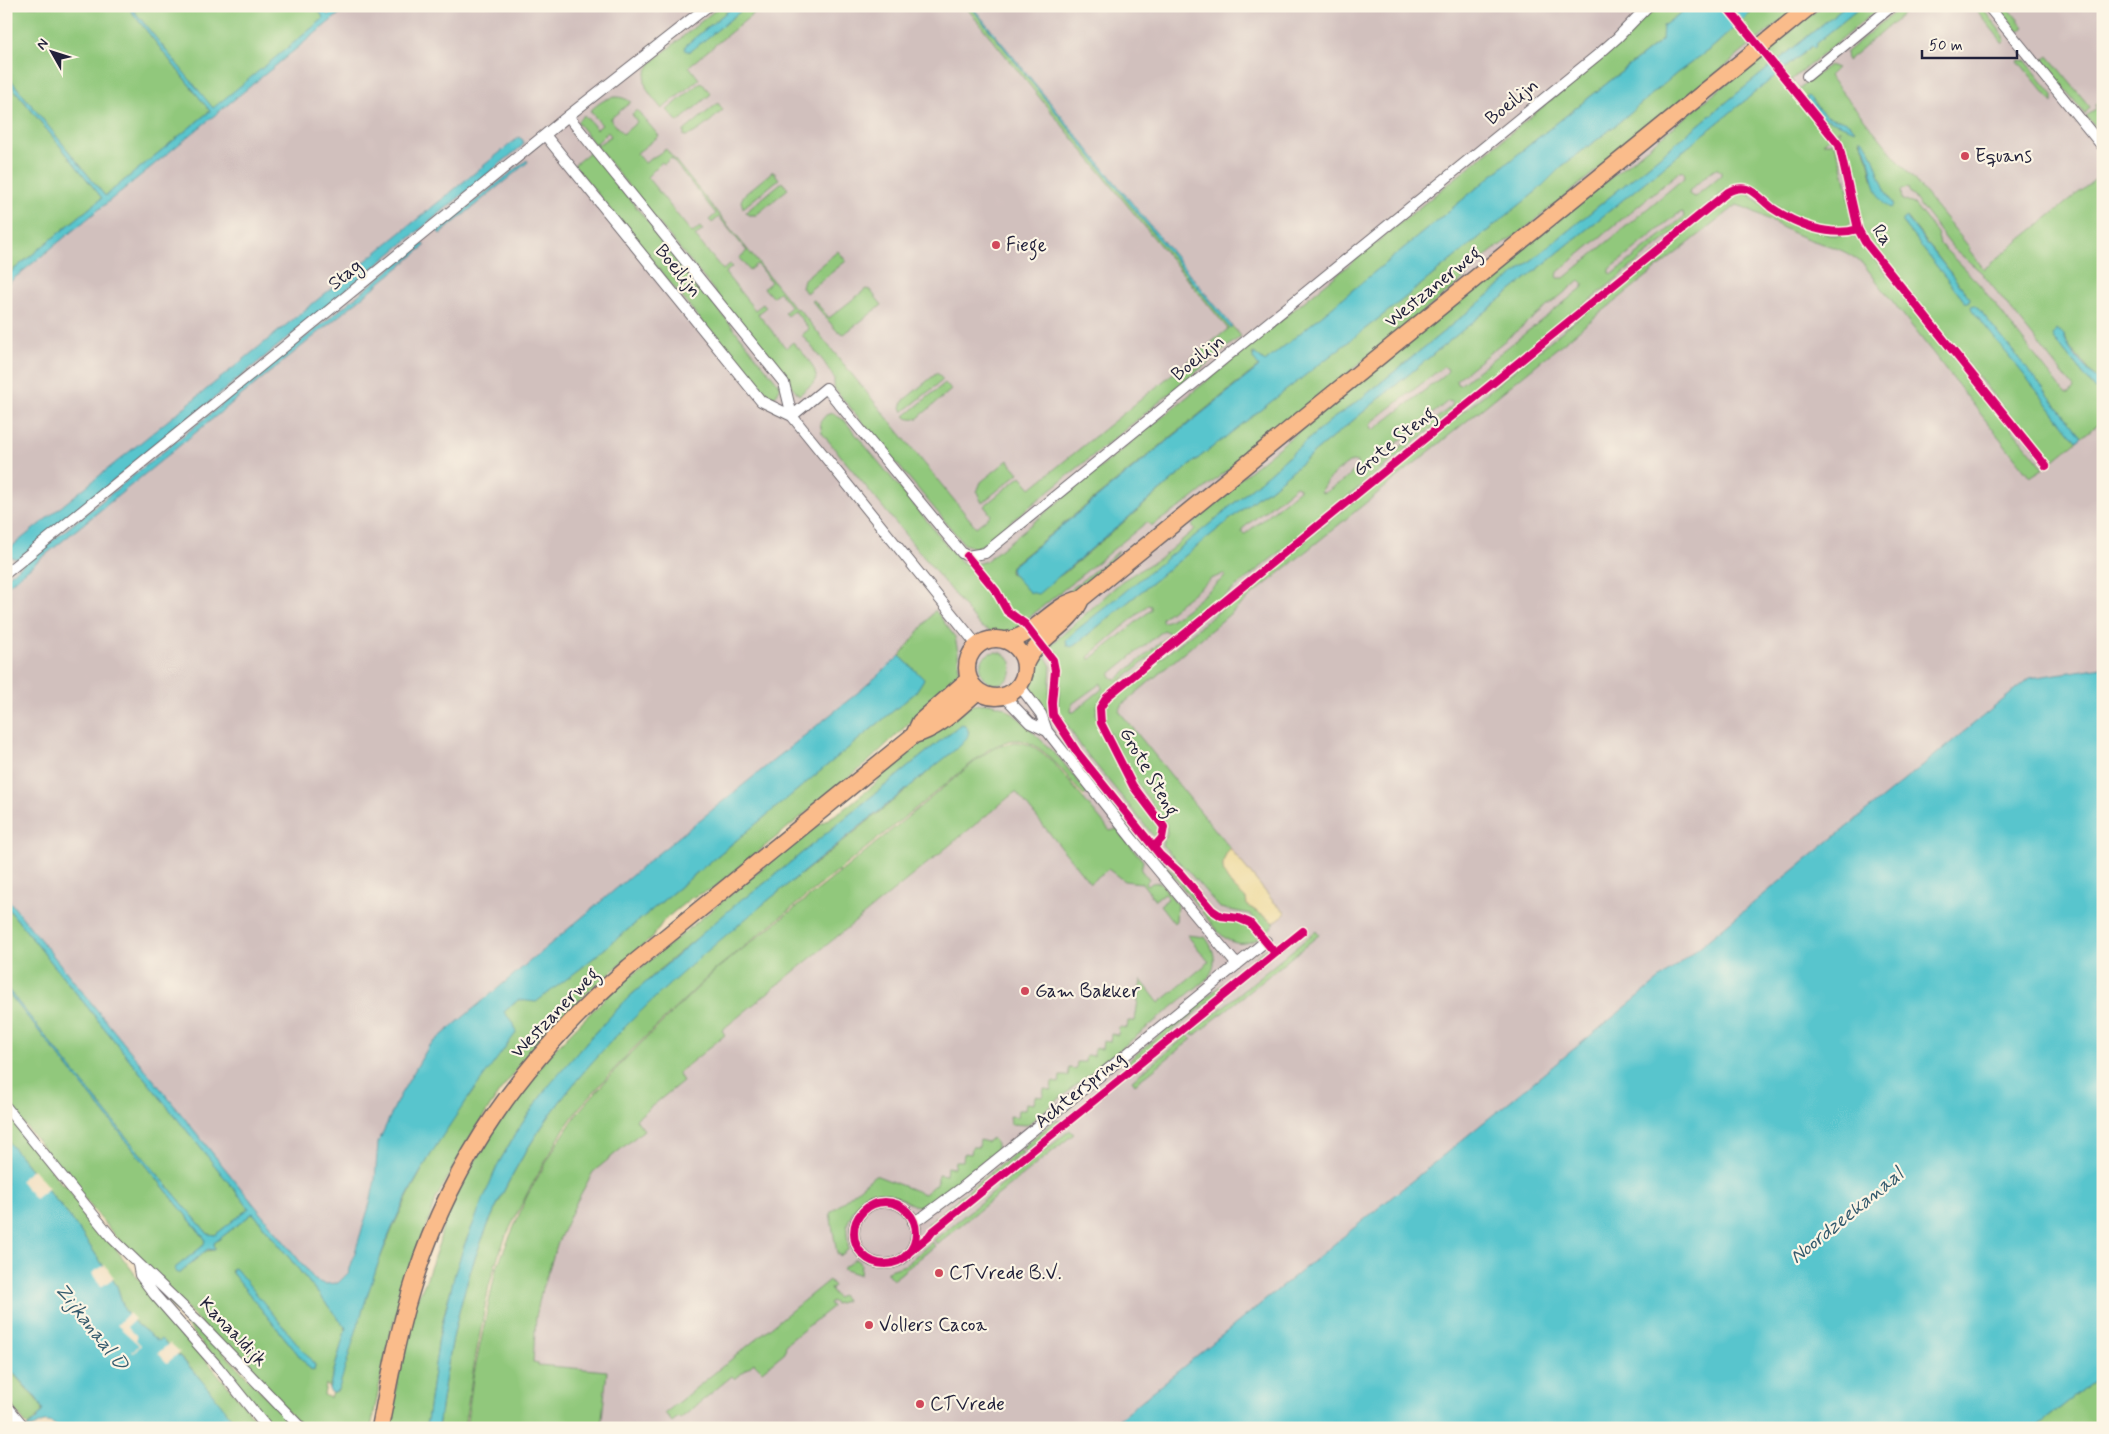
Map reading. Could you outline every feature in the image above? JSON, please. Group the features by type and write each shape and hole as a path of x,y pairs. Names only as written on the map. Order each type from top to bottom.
{"main road":[{"name":"Westzanerweg","path":"1025,665 1035,646 1076,610 1081,599 1810,6"},
{"name":"Westzanerweg","path":"1007,640 1020,637 1070,601 1081,599"},
{"path":"992,638 1007,640 1018,648 1025,665 1025,672 1019,685 1004,696 991,696 974,685 966,664 968,657 977,645 992,638"},
{"name":"Westzanerweg","path":"380,1428 398,1337 410,1292 427,1244 464,1165 492,1118 512,1090 561,1031 612,982 914,735 920,722 974,685"}],"street":[{"name":"Stag","path":"6,573 568,116 708,6"},
{"name":"Boeilijn","path":"792,416 826,388 962,553 967,556 985,553 1592,59 1617,38 1648,6"},
{"path":"1806,76 1892,6"},
{"path":"1988,6 2103,147"},
{"name":"Boeilijn","path":"568,116 784,383 792,416 977,645"},
{"name":"Boeilijn","path":"545,135 760,401 792,416"},
{"path":"1019,685 1041,714 1046,731 1133,840 1237,965"},
{"path":"1004,696 1030,723 1046,731"},
{"name":"Achterspring","path":"914,1222 963,1187 1266,941"},
{"name":"Kanaaldijk","path":"6,1107 112,1238 200,1323 301,1428"},
{"path":"888,1202 899,1206 909,1213 914,1222 916,1236 912,1247 904,1257 894,1263 882,1264 870,1260 861,1253 855,1242 854,1230 857,1218 865,1209 876,1203 888,1202"},
{"name":"Kanaaldijk","path":"138,1264 140,1275 154,1294 217,1366 266,1428"},
{"path":"6,1405 25,1428"}],"shaded area":[{"path":"344,6 2103,6 2103,719 1224,1428 517,1428 541,1293 558,1242 577,1201 593,1172 644,1130 636,1119 683,1081 678,1074 725,1035 721,1031 1016,792 1090,883 1108,869 1124,881 1141,870 1117,829 1110,831 1083,800 1087,792 1061,760 1010,710 997,705 977,704 956,679 924,679 900,656 861,690 655,856 456,1024 375,1180 350,1269 329,1301 6,901 6,280"}],"green space":[{"path":"6,6 127,6 210,111 105,196 6,74"},
{"path":"130,6 315,6 323,19 213,109"},
{"path":"720,6 734,6 686,45 689,52 747,6 763,6 689,66 699,79 662,109 646,87 645,76 648,69 652,62"},
{"path":"965,6 970,6 1230,327 1232,326 1241,336 982,545 975,548 964,544 834,388 834,378 824,362 802,335 809,329 794,310 787,316 784,313 791,307 779,292 772,297 764,288 771,282 757,264 749,270 739,258 747,251 719,217 712,223 709,220 716,214 671,158 664,164 662,162 647,177 692,233 700,227 703,230 695,236 723,270 730,264 732,267 725,273 755,310 763,304 766,308 758,314 786,348 793,342 809,360 815,370 816,381 799,395 596,146 611,136 608,132 595,145 577,122 584,115 597,129 602,125 590,111 595,107 604,100 614,97 620,97 631,102 610,119 623,134 637,122 632,114 637,110 659,136 637,153 645,163 666,149 976,527 991,515 984,506 1021,476 1031,488 1228,329"},
{"path":"1656,6 1690,6 1663,26 1663,39 1534,141 1265,362 1254,353 1252,354 1259,366 1011,566 1011,574 1013,573 1029,592 1063,574 1201,456 1392,308 1538,190 1562,166 1606,133 1677,73 1713,47 1758,6 1799,6 1517,235 1488,255 1463,280 1188,502 1151,526 1147,522 1021,624 1025,630 1001,632 991,631 980,626 822,433 820,422 826,415 832,413 844,420 959,560 969,566 986,561 1605,56"},
{"path":"1822,6 1845,6 1357,402 1331,420 1211,523 1066,640 1075,645 1260,495 1270,489 1812,46 1814,48 1815,44 1862,6 1882,6 1791,80 1799,89 1829,65 1837,68 1829,76 1970,248 1969,250 1984,269 2103,173 2103,386 2070,348 2064,335 2055,340 2103,399 2103,420 2082,437 1982,313 1971,308 2077,441 2049,464 1867,240 1858,215 1848,160 1844,148 1837,137 1840,129 1823,143 1832,142 1842,166 1852,217 1847,227 1830,228 1799,218 1774,205 1755,190 1745,185 1737,185 1726,190 1103,695 1097,705 1096,714 1100,728 1129,786 1160,826 1161,833 1156,839 1082,748 1060,714 1058,705 1062,665 1060,658 1051,645 1122,581 1163,556 1195,529 1192,525 1230,487","holes":["1860,140 1870,155 1893,204 1872,178 1868,158","1714,169 1718,169 1721,175 1694,197 1689,194 1690,190","1683,171 1684,178 1564,278 1557,278 1558,272 1679,172","1908,187 1909,191 1953,248 1981,272 2074,388 2070,394 2066,394 2061,389 1979,284 1940,244 1937,233 1914,204 1902,200 1901,191","1683,212 1684,217 1613,274 1610,273 1610,269 1679,213","1907,217 1970,298 1965,302 1902,222","1580,280 1584,284 1582,288 1460,385 1457,384 1456,380","1443,367 1447,368 1448,371 1443,376 1375,429 1371,429 1372,422","1448,401 1452,402 1452,406 1383,461 1380,460 1380,457","1352,461 1357,462 1357,467 1346,479 1324,493 1321,492 1329,478","1296,486 1299,487 1299,490 1245,534 1242,533 1242,529","1223,574 1226,576 1184,611 1162,622 1162,618 1211,579","1148,605 1151,606 1151,610 1091,659 1088,657","1164,630 1169,633 1167,637 1117,679 1112,678 1110,675 1112,672","1101,683 1102,689 1074,712 1071,712 1072,704"]},
{"path":"1902,6 1907,6 1908,10 1847,61 1846,52"},
{"path":"1973,6 1981,6 2004,36 2005,41 2003,43"},
{"path":"1997,6 2007,6 2024,27 2018,32"},
{"path":"2048,56 2090,107 2085,114 2042,61"},
{"path":"2018,61 2026,61 2053,95 2053,103"},
{"path":"6,79 102,198 6,276"},
{"path":"701,82 711,94 678,122 667,110"},
{"path":"2103,99 2103,137 2086,116 2097,109 2095,105"},
{"path":"718,103 723,110 699,130 684,136 684,131"},
{"path":"591,151 780,386 778,392 771,399 765,399 574,165"},
{"path":"773,171 779,179 743,208 741,201 744,195"},
{"path":"782,182 788,189 756,215 749,215 746,212"},
{"path":"1741,192 1747,193 1771,211 1799,225 1830,235 1852,235 1858,239 2044,468 2030,477 1864,265 1840,250 1800,236 1737,205 1594,318 1262,587 1123,704 1119,711 1230,848 1223,864 1229,882 1247,899 1247,905 1275,924 1267,931 1250,914 1220,908 1162,845 1167,834 1166,824 1128,771 1103,720 1104,705 1729,195"},
{"path":"838,251 846,261 806,293 802,287 804,279"},
{"path":"866,289 870,290 882,305 844,334 836,330 812,301 814,300 829,318"},
{"path":"937,373 943,380 903,412 901,407 904,400"},
{"path":"945,383 951,390 918,418 911,419 905,416"},
{"path":"1008,460 1019,473 982,503 977,492 981,482"},
{"path":"1119,551 1102,571 1081,589 1035,618"},
{"path":"935,610 955,637 959,671 949,685 868,762 714,888 691,898 664,920 652,938 591,989 557,1023 524,1060 498,1094 469,1139 436,1199 390,1333 371,1428 304,1428 115,1236 6,1102 6,990 205,1239 204,1245 174,1269 179,1273 206,1251 214,1250 214,1243 253,1213 346,1328 329,1388 326,1384 324,1395 330,1398 332,1393 338,1390 358,1321 391,1231 401,1210 426,1162 514,1024 503,1012 518,1000 580,969 915,693 924,679 900,656","holes":["234,1268 315,1365 314,1370 310,1369 232,1273 231,1271"]},
{"path":"1041,649 1051,666 1048,707 1051,721 1034,694 1032,687 1032,671"},
{"path":"996,652 1002,653 1007,657 1011,662 1011,674 1007,679 1002,683 996,684 990,683 985,679 981,674 980,668 981,662 985,657 990,653"},
{"path":"989,703 1004,707 1021,720 1061,760 1087,793 1084,796 1053,760 1034,745 1014,740 988,750 716,969 631,1051 579,1108 564,1129 529,1190 506,1236 489,1286 464,1428 438,1428 454,1331 474,1260 511,1177 545,1122 583,1072 626,1025 672,981 720,939 960,745 969,732 965,725 961,724 675,956 628,998 590,1038 542,1095 517,1131 501,1159 464,1246 447,1303 439,1337 426,1428 387,1428 415,1303 425,1283 439,1243 444,1221 458,1191 495,1126 547,1057 610,993 806,833 841,811 874,785 896,759 972,705"},
{"path":"1014,742 1030,745 1045,755 1053,762 1110,831 1117,829 1143,861 1141,870 1149,880 1146,883 1148,886 1152,883 1160,882 1177,904 1176,921 1174,923 1160,905 1168,899 1164,893 1155,900 1142,883 1124,881 1108,869 1090,883 1016,792 1014,793 722,1030 725,1035 678,1073 683,1081 636,1119 644,1130 593,1172 558,1242 541,1293 536,1317 533,1362 538,1363 538,1365 607,1371 601,1428 466,1428 473,1378 496,1269 527,1196 557,1144 579,1111 626,1058 717,969 837,875 983,755 994,748"},
{"path":"1161,861 1179,877 1204,906 1200,909"},
{"path":"6,906 249,1208 215,1235 208,1234 123,1133 6,987"},
{"path":"1206,909 1219,918 1246,924 1259,938 1241,944 1226,939 1202,912"},
{"path":"1316,931 1319,935 1194,1036 1191,1033"},
{"path":"1187,935 1205,937 1211,947 1214,962 1208,978 1027,1125 1010,1124 1009,1116 1017,1117 1018,1110 1025,1110 1026,1103 1034,1104 1035,1096 1043,1097 1044,1089 1051,1090 1052,1082 1059,1083 1060,1076 1068,1076 1069,1068 1076,1069 1077,1062 1085,1062 1086,1055 1094,1056 1094,1048 1102,1049 1103,1041 1110,1042 1111,1034 1118,1035 1119,1027 1127,1028 1128,1021 1135,1021 1141,980 1159,1003 1209,962"},
{"path":"1267,948 1268,955 1127,1067 1129,1060"},
{"path":"1188,1035 1192,1039 1135,1084 1132,1080"},
{"path":"6,1111 63,1186 66,1184 78,1204 81,1203 177,1325 174,1328 183,1338 186,1336 263,1428 239,1428 193,1370 174,1350 159,1342 133,1321 124,1309 117,1286 73,1221 6,1139"},
{"path":"1055,1120 1063,1121 1026,1151 1023,1147"},
{"path":"1070,1130 1074,1134 937,1244 934,1240"},
{"path":"992,1138 997,1144 997,1150 933,1202 918,1206 897,1197 881,1195 860,1204 855,1209 848,1223 848,1250 840,1256 837,1254 830,1213 875,1175 924,1194 938,1182 938,1174 946,1175 947,1167 954,1168 955,1161 963,1161 964,1153 971,1154 972,1147 979,1147 980,1140 987,1142"},
{"path":"1020,1149 1023,1153 927,1229 928,1224 937,1216"},
{"path":"932,1242 935,1246 893,1280 887,1273 887,1271 905,1265"},
{"path":"855,1259 861,1263 860,1275 842,1269"},
{"path":"829,1280 834,1286 830,1289 837,1298 842,1295 846,1301 835,1304 832,1301 829,1303 832,1307 786,1344 785,1352 762,1371 754,1363 735,1379 732,1376 680,1419 678,1417 672,1422 665,1413"},
{"path":"171,1298 296,1428 271,1428 167,1301"},
{"path":"6,1365 41,1405 42,1413 28,1426 6,1400"},
{"path":"2103,1374 2103,1428 2035,1428"}],"sand":[{"path":"1230,848 1273,901 1286,913 1274,923 1247,905 1246,899 1229,882 1223,870 1223,864"}],"water":[{"path":"127,6 130,6 213,108 323,19 315,6 319,6 328,15 339,6 349,6 6,285 6,276 102,198 6,79 6,74 105,196 210,111"},
{"path":"734,6 747,6 691,51 686,51 686,45"},
{"path":"970,6 972,6 1232,326 1230,328"},
{"path":"1690,6 1758,6 1713,47 1677,73 1606,133 1562,166 1538,190 1392,308 1201,456 1038,594 1029,592 1012,573 1011,567 1259,367 1253,358 1254,353 1265,362 1534,141 1662,40 1663,26"},
{"path":"1845,6 1862,6 1815,44 1814,48 1812,46 1270,489 1260,495 1075,645 1071,647 1067,645 1066,640 1078,629 1211,523 1331,420 1357,402"},
{"path":"1808,96 1824,114 1847,122 1855,130 1821,117 1806,98"},
{"path":"519,137 523,140 523,145 18,559 10,557 10,548"},
{"path":"1861,138 1870,151 1884,188 1893,204 1891,208 1881,200 1878,193"},
{"path":"527,160 528,162 440,234 437,231"},
{"path":"1906,217 1970,298 1969,302 1965,302 1902,222"},
{"path":"423,243 425,246 6,587 6,578"},
{"path":"1975,305 2082,437 2077,441 1972,310 1971,306"},
{"path":"2056,330 2063,333 2074,355 2103,386 2103,399 2055,340 2053,336"},
{"path":"900,656 924,679 915,693 580,969 536,1002 518,1000 504,1012 514,1024 516,1033 445,1132 413,1184 380,1258 339,1388 335,1393 331,1393 329,1389 346,1328 253,1213 214,1243 215,1250 208,1249 179,1273 176,1272 175,1268 204,1245 205,1239 6,990 6,987 123,1133 208,1234 215,1235 249,1208 6,906 6,897 315,1280 324,1284 338,1283 349,1272 370,1203 375,1180 378,1143 399,1097 429,1046 655,856 861,690"},
{"name":"Noordzeekanaal","path":"2103,667 2103,1374 2035,1428 1108,1428 2030,678"},
{"path":"961,724 965,725 968,733 967,738 961,745 766,902 680,975 602,1051 567,1092 535,1136 507,1184 483,1237 474,1260 454,1331 438,1428 426,1428 439,1337 455,1273 464,1246 497,1166 517,1131 546,1089 628,998 743,898 760,887"},
{"name":"Zijkanaal D","path":"6,1139 73,1221 117,1286 124,1309 133,1321 158,1341 161,1339 193,1370 239,1428 60,1428 45,1422 26,1428 36,1420 43,1410 37,1399 6,1365"},
{"path":"233,1268 236,1269 315,1365 314,1370 310,1369 232,1273"}],"pier":[{"path":"1722,6 1731,6 1744,22 1738,26"},
{"path":"33,1169 49,1188 35,1199 20,1180"},
{"path":"105,1265 114,1278 101,1287 92,1273"},
{"path":"129,1313 135,1319 127,1327 136,1335 136,1340 141,1345 134,1353 132,1351 139,1345 117,1325"},
{"path":"170,1343 180,1352 167,1363 158,1353"}],"cycle path":[{"name":"Ra","path":"1726,6 1839,145 1858,229 1865,242 2046,466"},
{"name":"Ra","path":"1154,847 1162,838 1164,827 1133,786 1101,723 1100,708 1107,697 1728,192 1742,188 1747,189 1754,192 1781,214 1814,228 1836,232 1858,229"},
{"path":"967,556 996,591 1007,611 1025,624 1053,660 1055,670 1052,703 1053,715 1077,752 1160,855 1180,873 1212,910 1221,916 1238,918 1250,923 1275,953"},
{"path":"907,1254 1303,931"},
{"path":"885,1202 897,1204 907,1211 914,1221 916,1233 914,1245 907,1255 897,1262 885,1264 873,1262 863,1255 856,1245 854,1233 856,1221 863,1211 873,1204 885,1202"}],"place":[{"name":"Equans","path":"1965,156"},
{"name":"Fiege","path":"996,245"},
{"name":"Gam Bakker","path":"1025,991"},
{"name":"CTVrede B.V.","path":"939,1273"},
{"name":"Vollers Cacoa","path":"869,1325"},
{"name":"CTVrede","path":"920,1404"}]}
